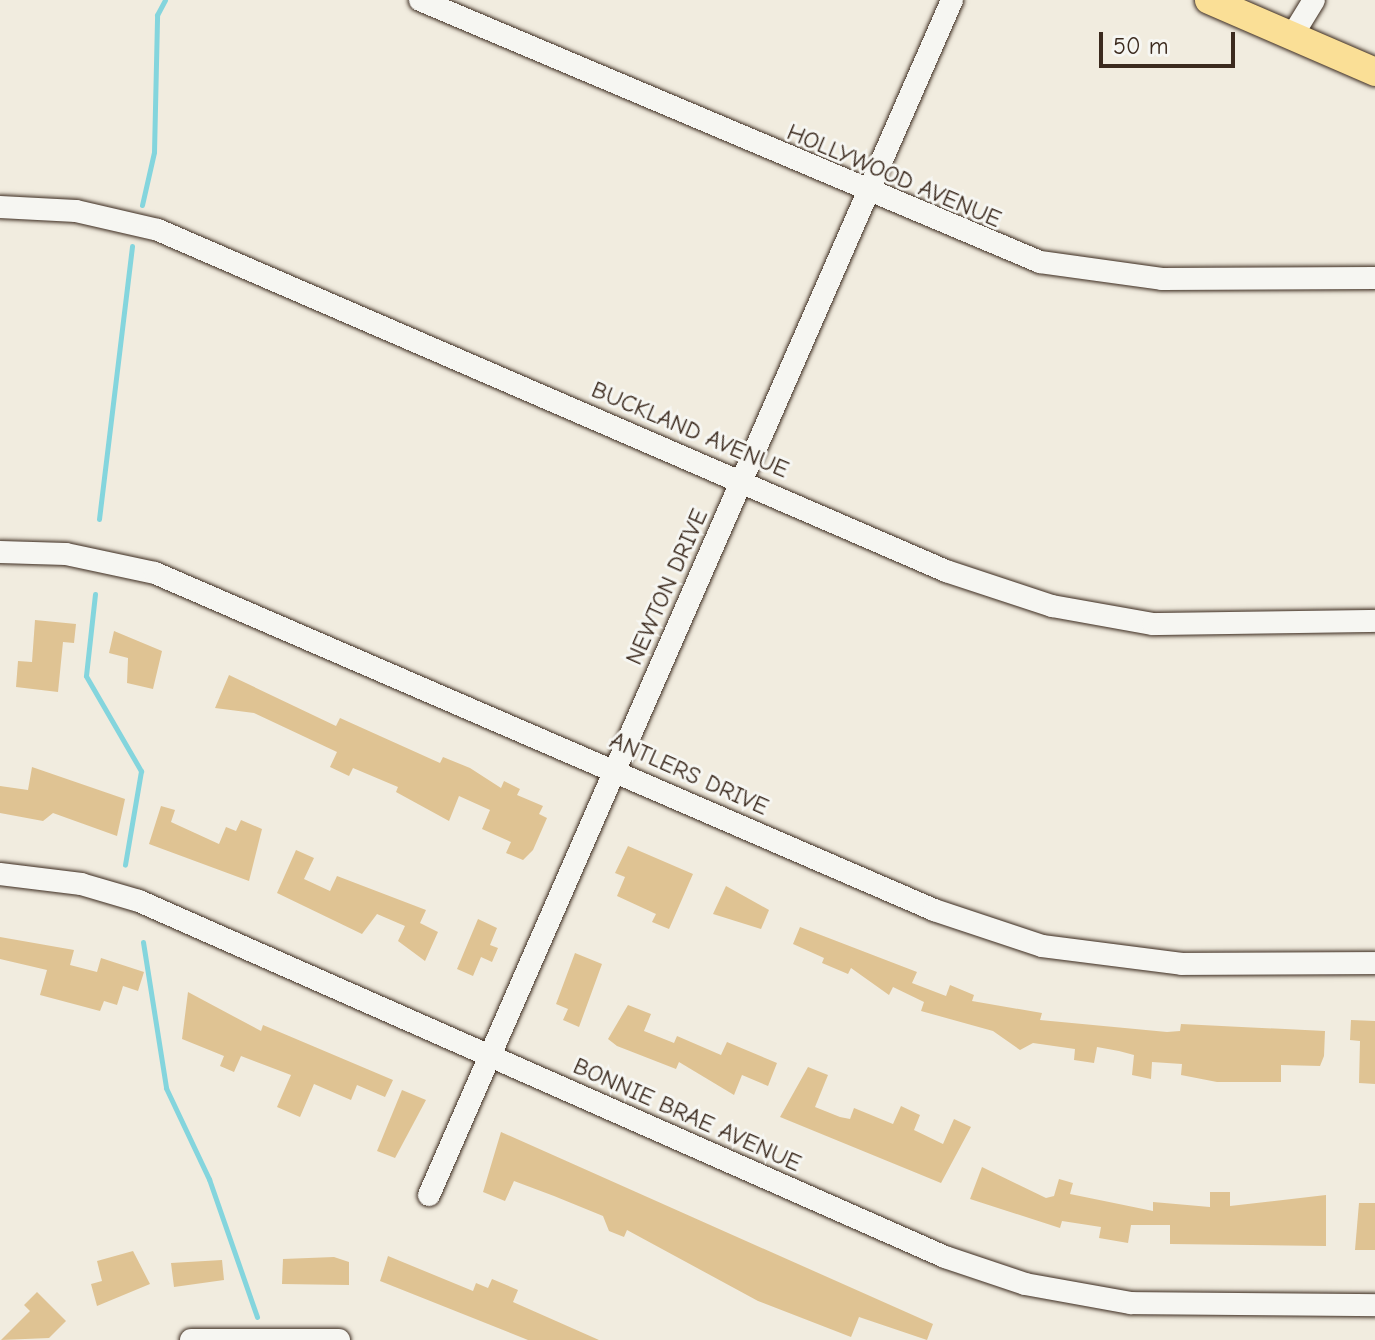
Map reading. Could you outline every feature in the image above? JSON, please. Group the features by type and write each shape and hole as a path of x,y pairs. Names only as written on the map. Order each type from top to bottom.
{"main road":[{"path":"1209,0 1375,72"}],"street":[{"name":"HOLLYWOOD AVENUE","path":"420,0 1011,253 1087,272 1162,279 1375,278"},
{"name":"NEWTON DRIVE","path":"429,1195 952,0"},
{"path":"1292,36 1314,0"},
{"name":"BUCKLAND AVENUE","path":"0,207 76,211 158,230 959,576 1088,614 1153,624 1375,621"},
{"name":"ANTLERS DRIVE","path":"0,552 66,554 155,573 934,910 1042,946 1170,964 1375,963"},
{"name":"BONNIE BRAE AVENUE","path":"0,874 81,884 139,901 945,1257 1025,1284 1131,1303 1375,1305"},
{"path":"191,1340 339,1340"}],"building":[{"path":"35,620 76,624 74,643 63,642 58,692 16,687 18,661 32,662"},
{"path":"114,631 162,651 153,689 127,683 128,658 109,653"},
{"path":"229,675 336,726 340,718 440,763 443,757 470,768 501,788 504,781 520,789 517,795 543,806 539,814 547,818 533,850 523,860 506,853 511,842 482,829 490,810 459,796 449,821 396,792 398,787 353,768 349,776 330,767 337,752 254,713 215,708"},
{"path":"32,767 125,799 117,836 53,813 43,821 0,813 0,786 28,790"},
{"path":"161,806 175,810 171,822 219,844 226,827 236,831 241,820 262,829 249,881 149,844"},
{"path":"628,846 693,874 669,929 652,922 656,914 617,896 625,877 615,873"},
{"path":"296,850 314,858 304,879 330,891 337,876 426,910 420,923 438,932 425,961 398,941 405,926 377,914 362,934 277,893"},
{"path":"726,886 769,910 761,929 713,914"},
{"path":"478,919 497,928 490,945 498,948 492,962 481,957 473,976 457,969"},
{"path":"800,927 917,972 912,983 946,996 950,985 974,995 972,1001 1042,1013 1040,1020 1167,1032 1180,1031 1181,1024 1325,1031 1324,1056 1320,1066 1281,1065 1281,1082 1217,1082 1181,1075 1182,1064 1152,1062 1151,1079 1132,1075 1134,1055 1097,1047 1094,1063 1074,1060 1075,1049 1033,1043 1020,1050 993,1031 921,1011 924,1002 893,987 889,995 851,968 848,974 822,963 824,958 793,944"},
{"path":"0,937 74,950 70,965 97,972 101,958 144,972 138,991 123,986 117,1005 104,1001 100,1011 40,995 47,970 0,959"},
{"path":"575,953 602,964 579,1027 563,1020 568,1009 556,1004"},
{"path":"188,992 261,1031 263,1025 393,1080 385,1097 357,1085 351,1100 314,1084 300,1117 277,1107 291,1075 241,1056 234,1072 220,1066 224,1056 182,1039"},
{"path":"628,1005 651,1014 644,1031 674,1043 677,1036 721,1055 727,1042 777,1063 768,1086 742,1075 734,1095 679,1062 676,1069 617,1046 608,1039"},
{"path":"1351,1020 1375,1021 1375,1084 1359,1083 1360,1041 1350,1040"},
{"path":"808,1067 828,1075 815,1107 840,1117 850,1119 854,1108 893,1124 901,1106 920,1115 914,1130 943,1144 954,1119 971,1127 941,1183 780,1117"},
{"path":"402,1090 426,1100 395,1158 377,1151"},
{"path":"501,1132 933,1324 927,1340 859,1317 851,1337 758,1301 627,1230 624,1237 609,1231 603,1216 554,1196 514,1181 505,1201 483,1192"},
{"path":"982,1167 1046,1198 1054,1196 1059,1179 1073,1183 1070,1194 1153,1211 1153,1202 1210,1207 1210,1192 1230,1192 1230,1206 1326,1195 1326,1246 1170,1244 1170,1225 1131,1225 1128,1243 1099,1238 1101,1227 1062,1221 1060,1228 970,1199"},
{"path":"1359,1203 1375,1203 1375,1250 1355,1250"},
{"path":"133,1251 150,1284 97,1306 91,1284 102,1281 97,1261"},
{"path":"388,1256 473,1291 476,1283 488,1288 492,1279 518,1290 513,1302 599,1340 528,1340 380,1281"},
{"path":"334,1257 349,1262 349,1285 282,1284 283,1259"},
{"path":"222,1260 224,1280 174,1287 171,1263"},
{"path":"37,1292 66,1321 49,1338 1,1340 30,1311 24,1305"}],"waterway":[{"path":"142,205 154,152 157,15 165,0"},
{"path":"99,519 132,246"},
{"path":"95,594 86,676 141,771 125,865"},
{"path":"143,942 166,1088 209,1179 257,1317"}]}
